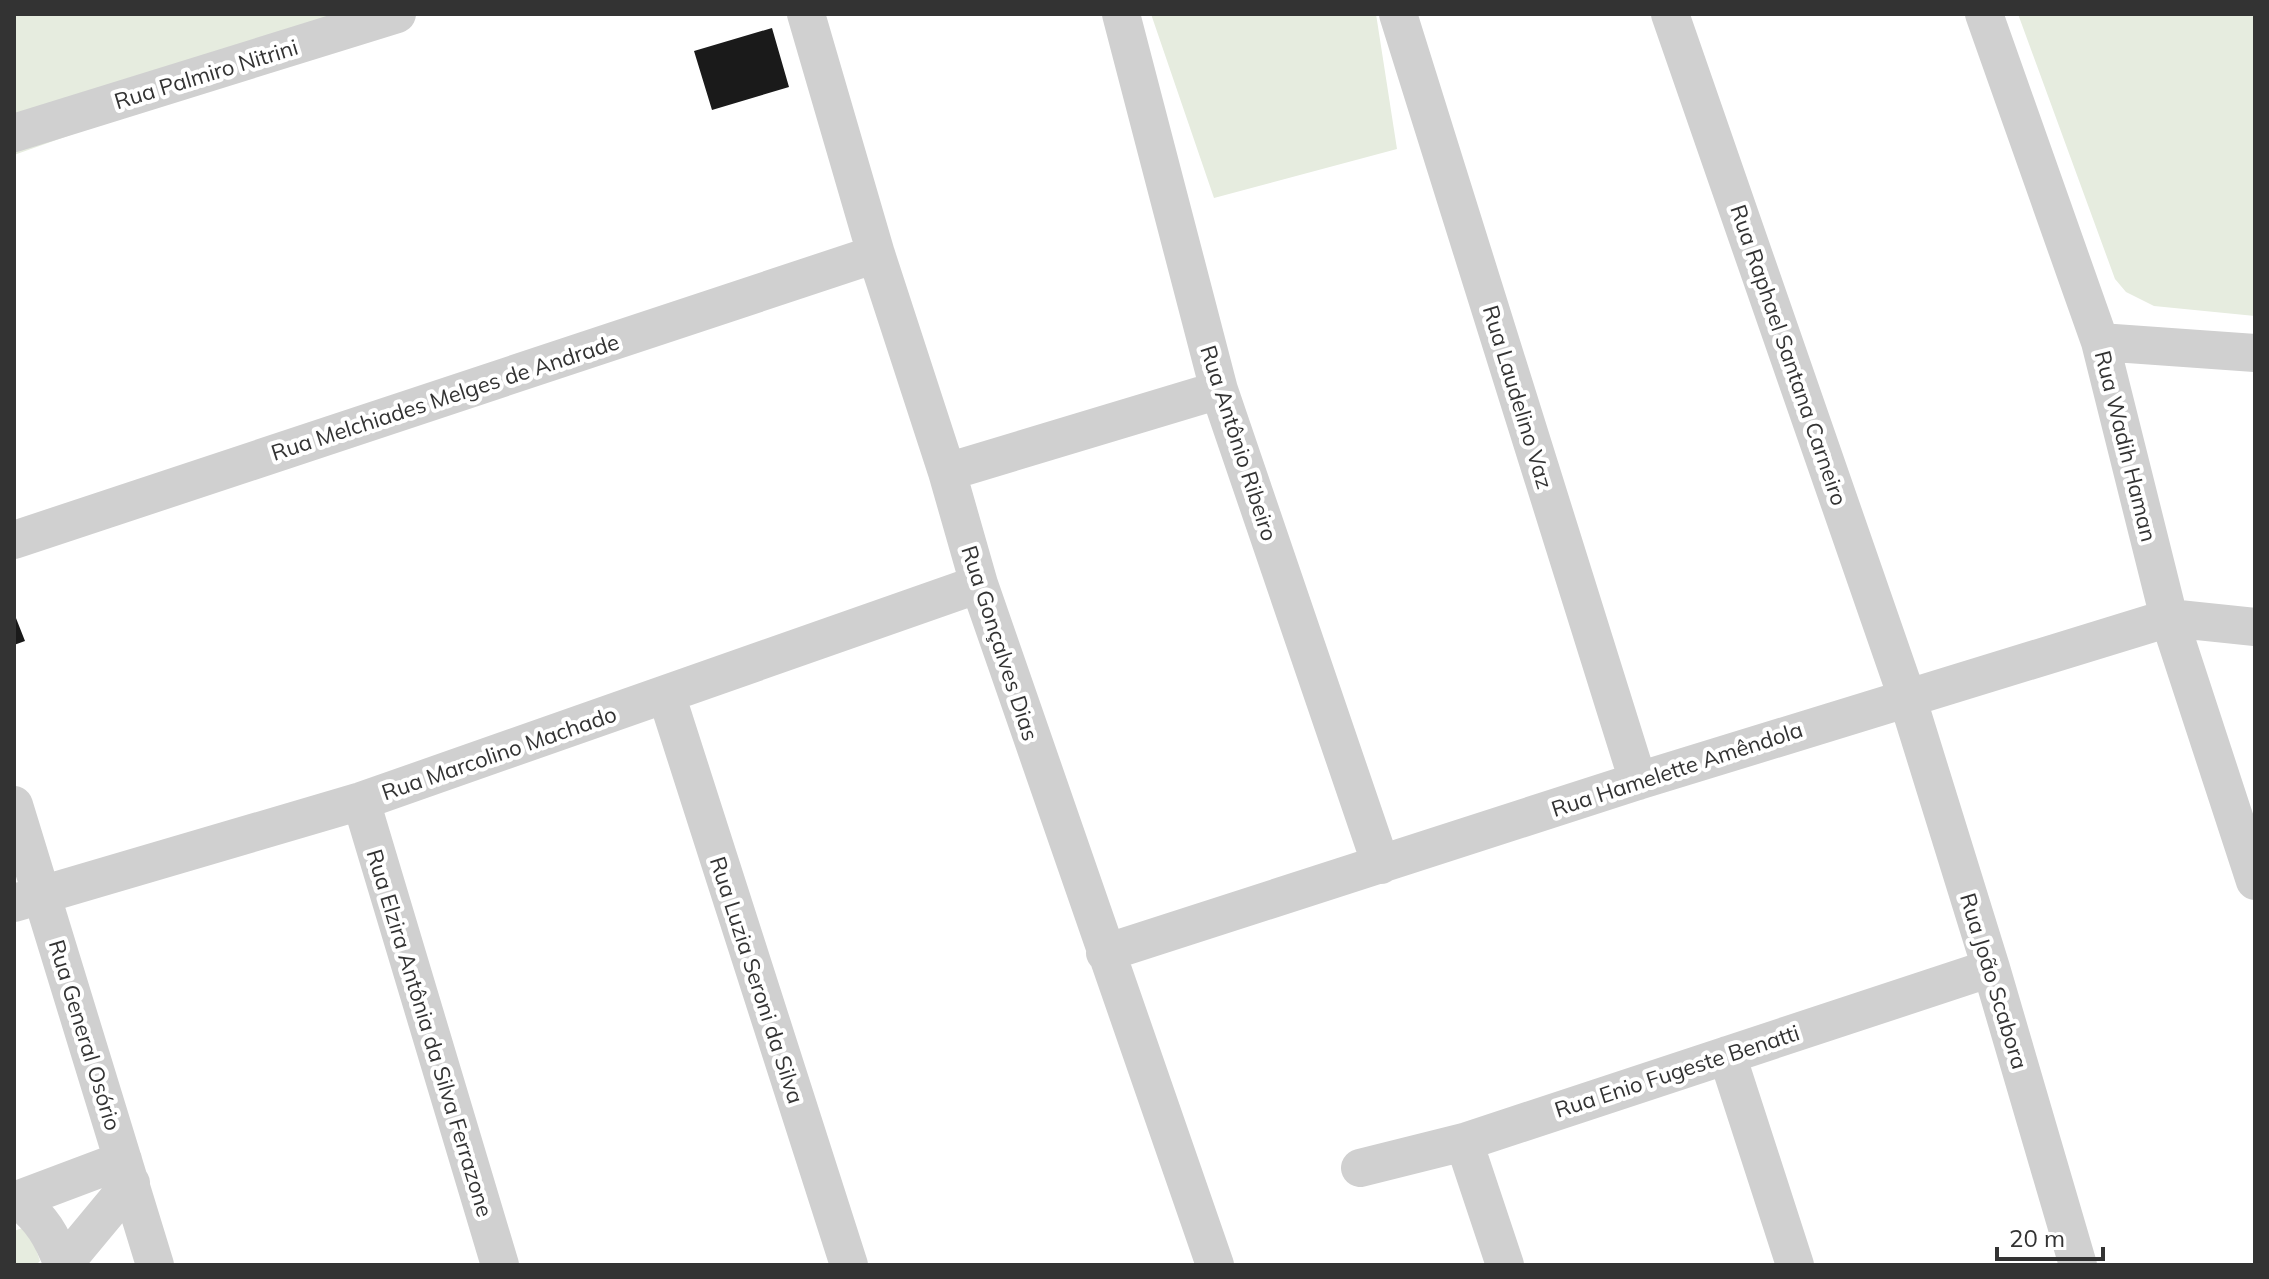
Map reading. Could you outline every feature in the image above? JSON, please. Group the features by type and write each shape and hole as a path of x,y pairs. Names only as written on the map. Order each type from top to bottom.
{"street":[{"name":"Rua Palmiro Nitrini","path":"14,133 397,14"},
{"name":"Rua Gonçalves Dias","path":"806,14 876,254 947,472 979,584 1215,1265"},
{"name":"Rua Antônio Ribeiro","path":"1121,14 1219,390 1381,865"},
{"name":"Rua Laudelino Vaz","path":"1398,14 1638,781"},
{"name":"Rua Raphael Santana Carneiro","path":"1670,14 1907,697"},
{"name":"Rua Wadih Haman","path":"1984,14 2100,342 2169,618 2255,881"},
{"name":"Rua Melchiades Melges de Andrade","path":"14,540 876,254"},
{"path":"2100,342 2255,353"},
{"path":"947,472 1219,390"},
{"name":"Rua Marcolino Machado","path":"28,899 361,801 979,584"},
{"name":"Rua Hamelette Amêndola","path":"1105,953 1638,781 2169,618 2255,627"},
{"name":"Rua Luzia Seroni da Silva","path":"666,694 849,1265"},
{"name":"Rua João Scabora","path":"1907,697 2078,1265"},
{"name":"Rua Elzira Antônia da Silva Ferrazone","path":"361,801 500,1265"},
{"name":"Rua General Osório","path":"14,805 28,899 127,1171 155,1265"},
{"name":"Rua Enio Fugeste Benatti","path":"1360,1168 1464,1142 1991,968"},
{"path":"1727,1055 1795,1265"},
{"path":"1464,1142 1505,1265"},
{"path":"16,1200 127,1171"},
{"path":"63,1265 127,1171"},
{"path":"16,1200 41,1219 52,1235 63,1265"}],"shaded area":[{"path":"14,14 412,14 14,155"},
{"path":"1151,14 1376,14 1397,149 1214,198"},
{"path":"2018,14 2255,14 2255,316 2154,306 2126,292 2115,279"},
{"path":"28,1226 40,1261 36,1265 14,1265 14,1231"}],"building":[{"path":"772,28 789,87 712,110 694,51"},
{"path":"14,613 25,641 14,645"}]}
